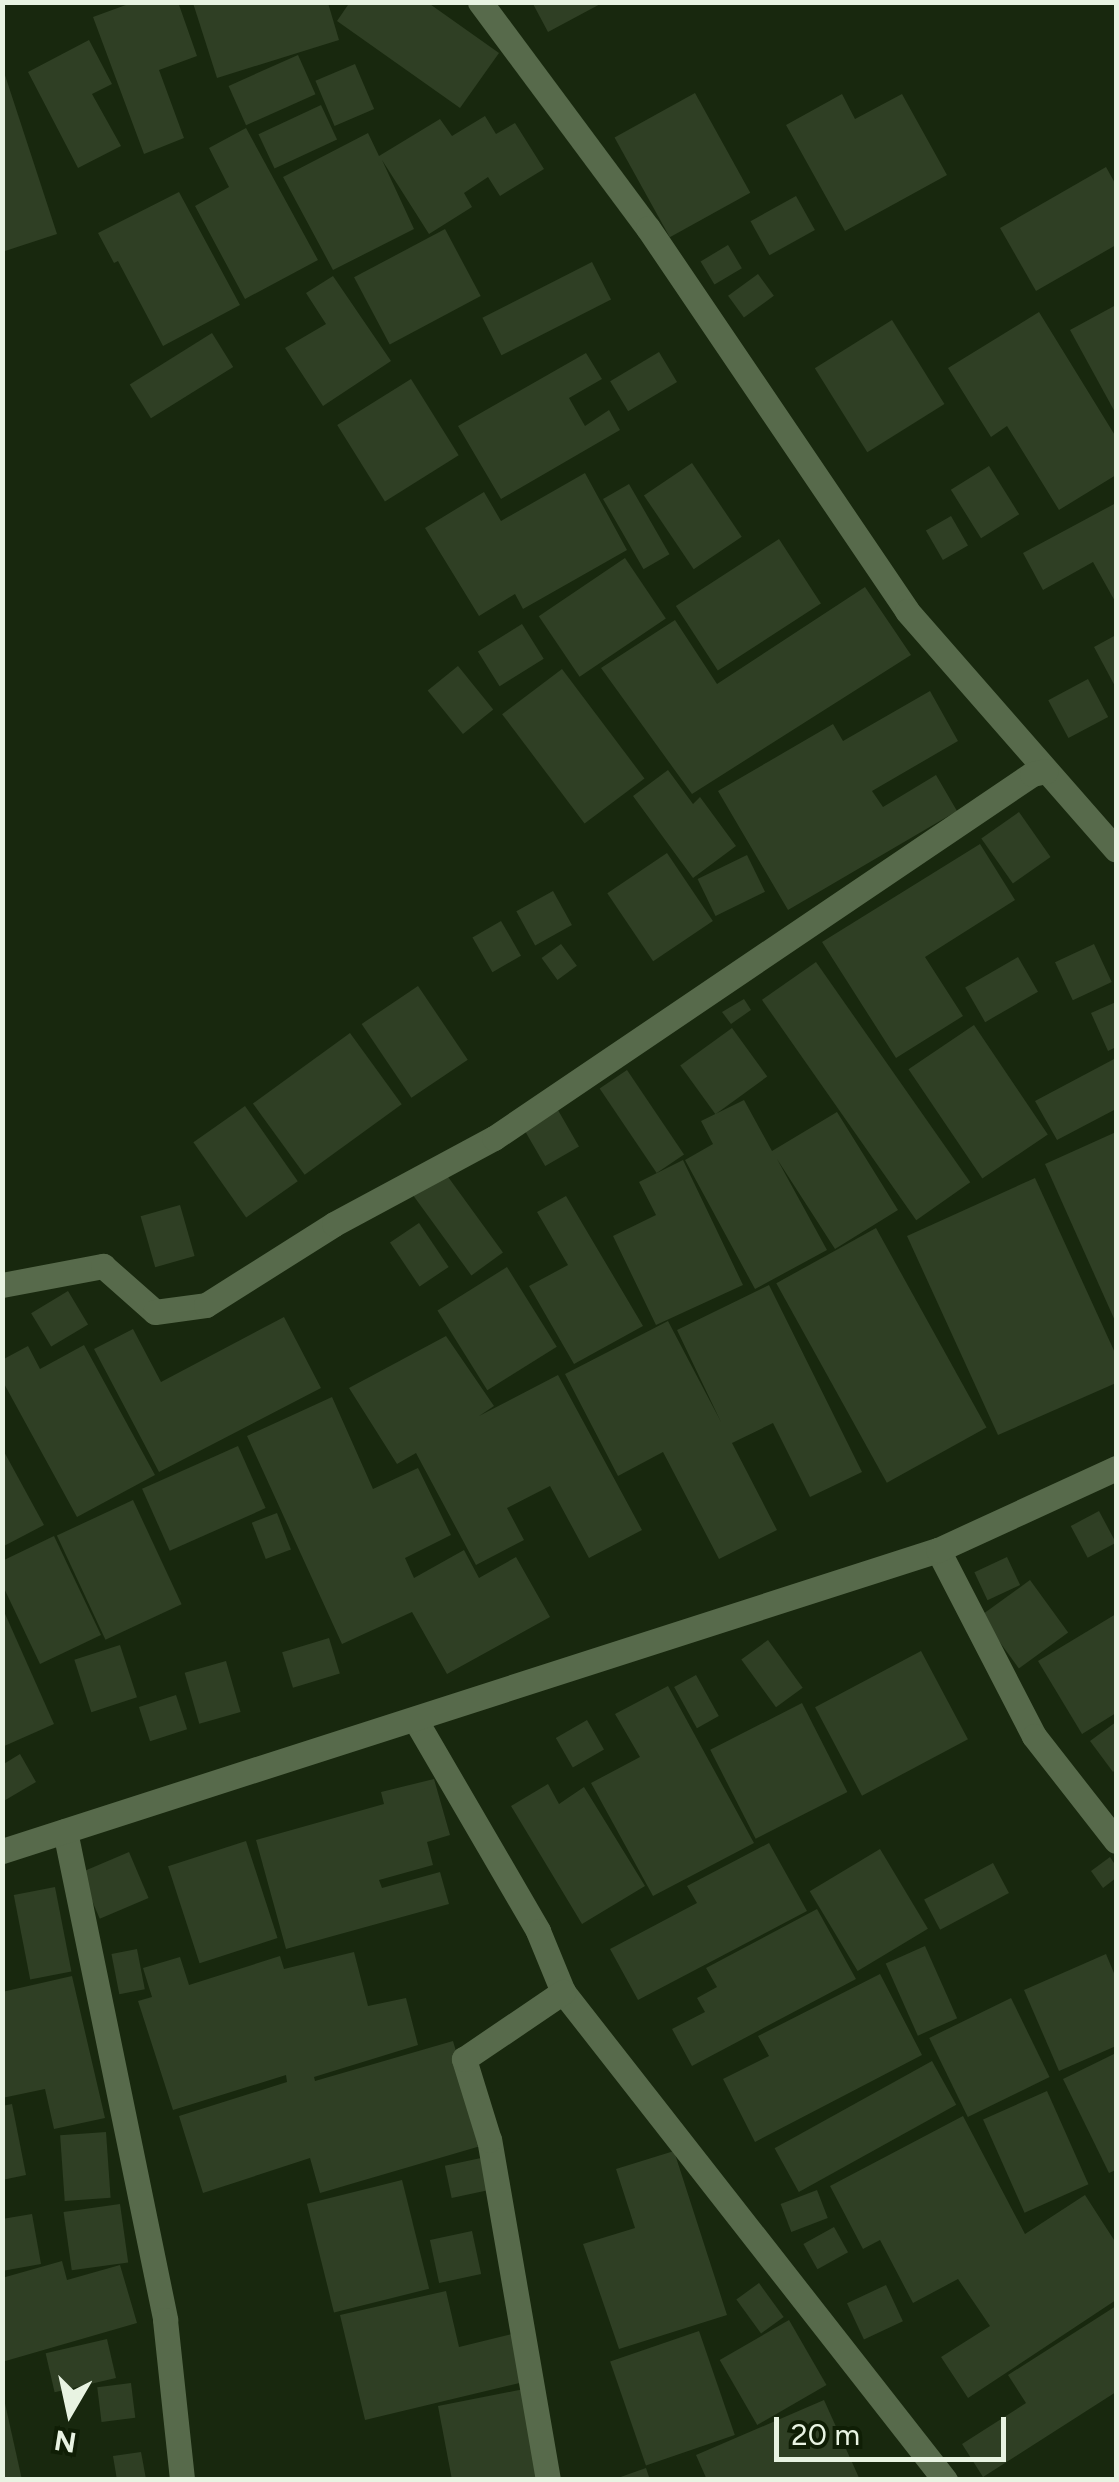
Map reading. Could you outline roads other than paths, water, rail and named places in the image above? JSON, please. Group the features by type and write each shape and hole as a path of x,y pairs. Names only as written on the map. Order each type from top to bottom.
{"street":[{"path":"480,2 648,228 907,611 1116,850"},
{"path":"2,1285 104,1266 155,1312 206,1304 334,1224 494,1138 1032,774 1046,770"},
{"path":"2,1851 938,1550 1116,1468"},
{"path":"938,1550 1034,1736 1116,1841"},
{"path":"416,1721 538,1931 563,1992 945,2480"},
{"path":"65,1832 164,2320 182,2480"},
{"path":"548,2480 489,2140 464,2059 563,1992"}]}
